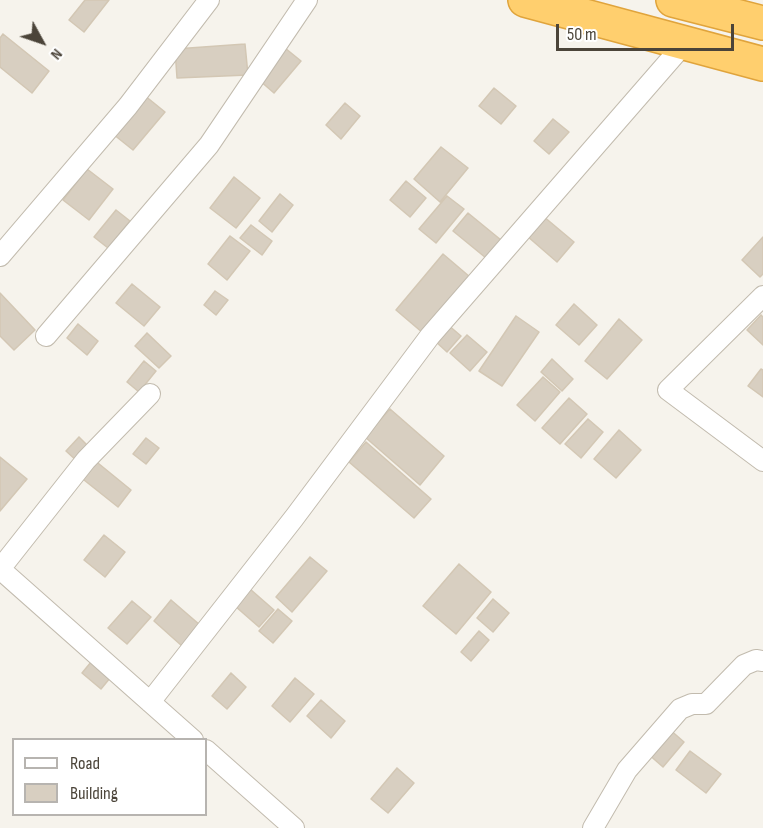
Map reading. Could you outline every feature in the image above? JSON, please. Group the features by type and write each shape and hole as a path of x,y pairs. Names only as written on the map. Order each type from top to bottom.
{"highway":[{"path":"525,0 763,64"},
{"path":"673,0 763,23"}],"street":[{"path":"0,256 128,106 209,0"},
{"path":"46,336 209,145 307,0"},
{"path":"150,702 294,518 430,336 684,44"},
{"path":"763,296 668,390 763,461"},
{"path":"150,394 86,460 0,569 191,738"},
{"path":"593,828 627,770 680,709 692,704 706,704 744,664 756,660 763,661"},
{"path":"207,751 294,828"}],"building":[{"path":"85,0 109,0 84,32 69,20"},
{"path":"3,34 49,71 32,93 0,67 0,38"},
{"path":"245,44 248,75 177,78 175,49"},
{"path":"285,48 301,61 274,93 259,80"},
{"path":"494,88 516,106 501,124 479,106"},
{"path":"144,95 165,112 133,150 113,134"},
{"path":"345,103 360,116 341,139 326,125"},
{"path":"553,119 569,132 549,154 534,141"},
{"path":"441,147 468,168 440,202 414,179"},
{"path":"87,169 113,189 89,220 63,200"},
{"path":"234,177 260,198 236,228 210,208"},
{"path":"406,181 426,198 410,217 390,200"},
{"path":"280,194 293,205 272,232 259,221"},
{"path":"447,196 464,209 436,243 419,229"},
{"path":"116,210 130,221 108,248 94,237"},
{"path":"468,213 501,240 486,258 453,231"},
{"path":"543,216 574,242 557,262 527,236"},
{"path":"251,225 272,241 262,255 240,238"},
{"path":"230,236 250,251 227,280 208,264"},
{"path":"763,237 763,274 760,277 742,260"},
{"path":"443,254 470,277 423,333 396,310"},
{"path":"132,284 160,307 144,326 116,303"},
{"path":"215,291 228,300 216,315 204,305"},
{"path":"0,293 35,330 14,350 0,336"},
{"path":"574,304 597,325 579,345 556,325"},
{"path":"761,315 763,317 763,345 747,330"},
{"path":"516,316 539,332 502,386 479,371"},
{"path":"619,319 642,340 607,379 585,361"},
{"path":"78,324 98,341 87,355 67,338"},
{"path":"447,324 461,336 447,352 434,340"},
{"path":"147,333 171,356 159,368 135,346"},
{"path":"467,335 487,352 470,371 450,353"},
{"path":"552,359 573,379 562,391 541,372"},
{"path":"144,361 156,371 139,392 127,382"},
{"path":"761,369 763,370 763,397 748,386"},
{"path":"543,377 560,392 535,421 517,405"},
{"path":"569,398 587,414 560,444 542,428"},
{"path":"390,409 444,456 420,485 365,437"},
{"path":"588,419 603,432 581,458 565,444"},
{"path":"619,430 641,450 616,478 594,459"},
{"path":"79,437 90,448 78,462 66,451"},
{"path":"146,438 159,448 146,464 133,454"},
{"path":"366,442 431,499 414,518 349,462"},
{"path":"0,457 27,479 0,511"},
{"path":"93,459 131,490 118,507 79,476"},
{"path":"104,535 125,552 105,577 84,560"},
{"path":"310,557 327,571 292,612 276,597"},
{"path":"459,564 491,592 456,634 423,606"},
{"path":"250,589 274,610 259,627 235,606"},
{"path":"493,599 509,613 493,632 477,618"},
{"path":"171,600 200,625 182,646 154,621"},
{"path":"132,601 151,617 127,644 108,628"},
{"path":"278,609 292,621 273,643 259,631"},
{"path":"479,631 489,640 471,661 461,652"},
{"path":"96,656 115,672 101,689 82,673"},
{"path":"231,673 246,687 227,709 212,696"},
{"path":"295,678 314,694 290,722 272,706"},
{"path":"321,700 345,721 331,738 307,716"},
{"path":"668,728 684,742 663,767 647,753"},
{"path":"690,751 721,774 706,793 676,770"},
{"path":"397,768 414,783 388,813 371,799"}]}
